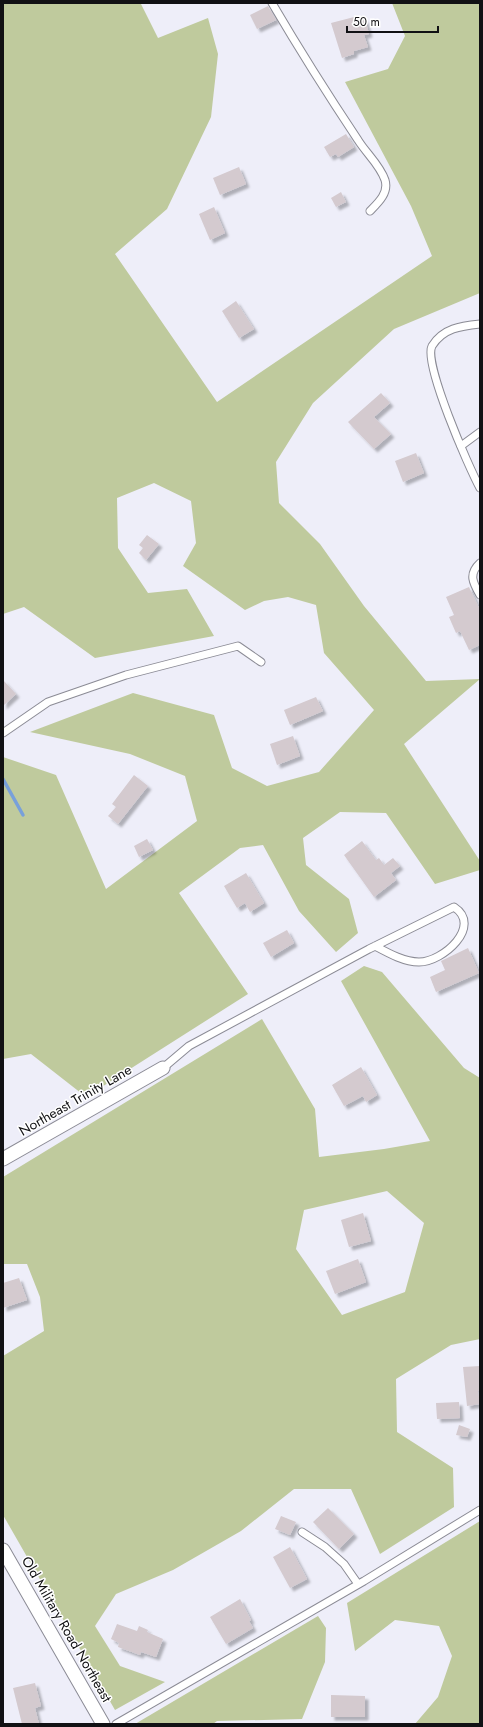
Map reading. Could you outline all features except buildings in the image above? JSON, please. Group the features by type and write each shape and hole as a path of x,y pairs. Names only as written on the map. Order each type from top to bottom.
{"street":[{"name":"Northeast Trinity Lane","path":"3,1159 163,1068"},
{"name":"Old Military Road Northeast","path":"3,1550 103,1724"}],"lane":[{"path":"272,3 359,142 377,166 385,181 386,188 381,201 370,211"},
{"path":"480,324 456,327 440,335 431,348 431,364 461,446 480,488"},
{"path":"461,446 480,432"},
{"path":"480,563 473,572 472,578 480,594"},
{"path":"3,733 48,702 126,675 238,646 261,662"},
{"path":"163,1068 189,1046 375,946 454,906 460,910 464,916 465,930 461,939 453,948 429,960 419,962 411,961 375,946"},
{"path":"116,1724 358,1584 480,1510"},
{"path":"302,1532 325,1547 344,1564 358,1584"}],"green space":[{"path":"3,3 142,3 141,4 158,38 208,18 218,54 211,117 167,209 115,254 217,402 432,256 411,206 345,82 388,69 405,36 392,3 480,3 480,293 394,329 313,403 276,462 279,503 320,544 364,606 426,681 480,679 404,744 480,861 480,870 435,884 386,813 340,812 303,838 306,865 349,899 358,933 336,952 299,911 263,845 240,848 179,893 248,994 86,1097 31,1054 3,1059 3,757 56,775 106,889 197,821 185,776 130,754 30,732 133,693 214,715 232,768 267,786 319,772 374,710 324,653 316,605 288,597 264,601 245,610 183,566 196,543 191,501 154,483 117,498 118,548 148,593 187,589 214,636 95,658 24,607 3,614"},
{"path":"364,966 382,972 464,1068 480,1078 480,1339 451,1345 396,1379 397,1432 453,1468 454,1507 380,1554 351,1489 294,1489 241,1531 173,1570 116,1594 95,1626 120,1666 165,1682 115,1710 3,1515 3,1356 44,1331 40,1297 27,1264 3,1264 3,1177 262,1019 315,1109 319,1157 384,1149 430,1141 341,981","holes":["387,1191 424,1223 405,1292 342,1315 296,1249 304,1210"]},
{"path":"480,1521 480,1724 415,1724 438,1697 452,1656 439,1626 395,1620 355,1651 347,1603"},
{"path":"318,1616 326,1628 325,1662 302,1719 217,1721 213,1724 135,1724"}],"waterway":[{"path":"3,779 23,815"}]}
